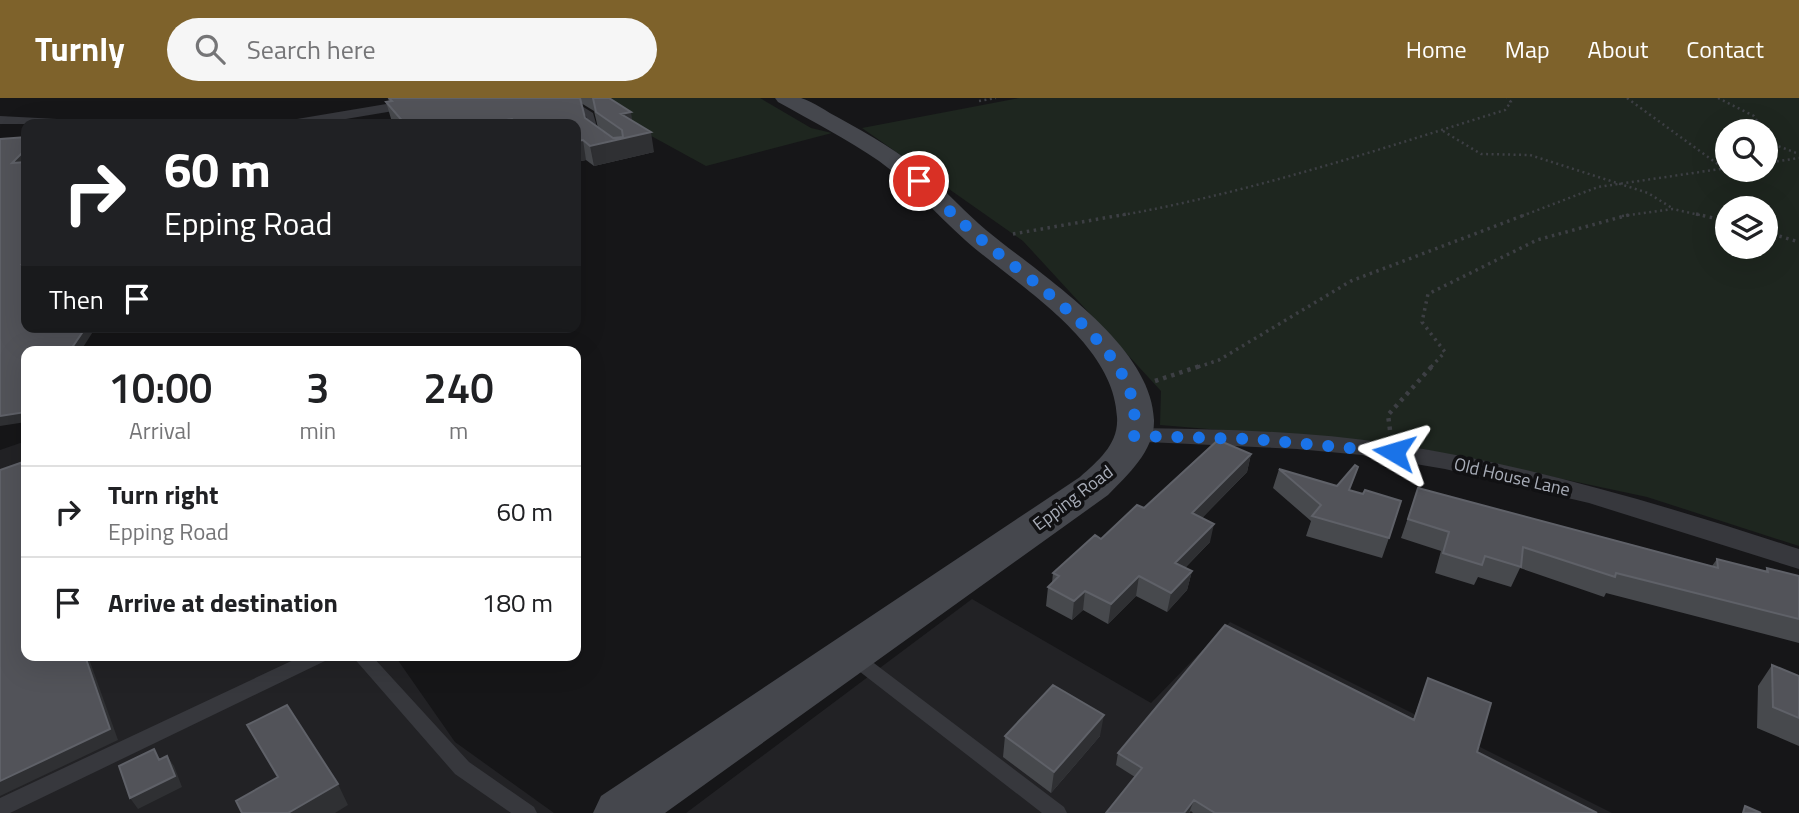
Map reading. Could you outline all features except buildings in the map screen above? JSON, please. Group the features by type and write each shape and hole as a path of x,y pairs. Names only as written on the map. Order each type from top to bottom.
{"main road":[{"path":"785,98 873,147 919,181 981,239 1070,312 1103,344 1127,390 1134,407 1134,436"},
{"name":"Epping Road","path":"621,813 1094,486 1122,460 1134,436"}],"street":[{"path":"321,119 447,98"},
{"path":"0,120 21,121"},
{"name":"Old House Lane","path":"1134,436 1254,439 1394,452 1483,469 1603,499 1799,559"}],"lane":[{"path":"564,98 590,115 593,134 605,144"},
{"path":"851,655 1057,813"},
{"path":"0,807 308,661"},
{"path":"366,661 462,768 527,813"}],"path":[{"path":"979,101 996,98"},
{"path":"981,239 1191,203 1443,131 1505,110 1511,102 1507,98"},
{"path":"1627,98 1715,162"},
{"path":"1718,98 1756,119"},
{"path":"1443,131 1481,153 1530,155 1648,193 1673,208 1715,218"},
{"path":"1778,147 1799,156"},
{"path":"1778,160 1799,156"},
{"path":"1127,390 1219,360 1351,281 1598,187 1715,170"},
{"path":"1394,452 1388,415 1445,352 1422,322 1428,294 1537,240 1625,215 1673,208"},
{"path":"1778,236 1799,242"}],"shaded area":[{"path":"582,98 760,98 811,128 832,133 706,166"},
{"path":"1019,98 1799,98 1799,546 1647,497 1404,445 1160,425 1161,391 1023,241 862,128"},
{"path":"21,443 21,661 398,661 455,742 554,813 516,813 514,810 509,813 0,813 0,450"},
{"path":"972,599 1151,703 1230,622 1612,813 686,813"}],"route":[{"path":"919,181 981,239 1070,312 1103,344 1121,375 1134,407 1134,436 1322,443 1394,452"}]}
